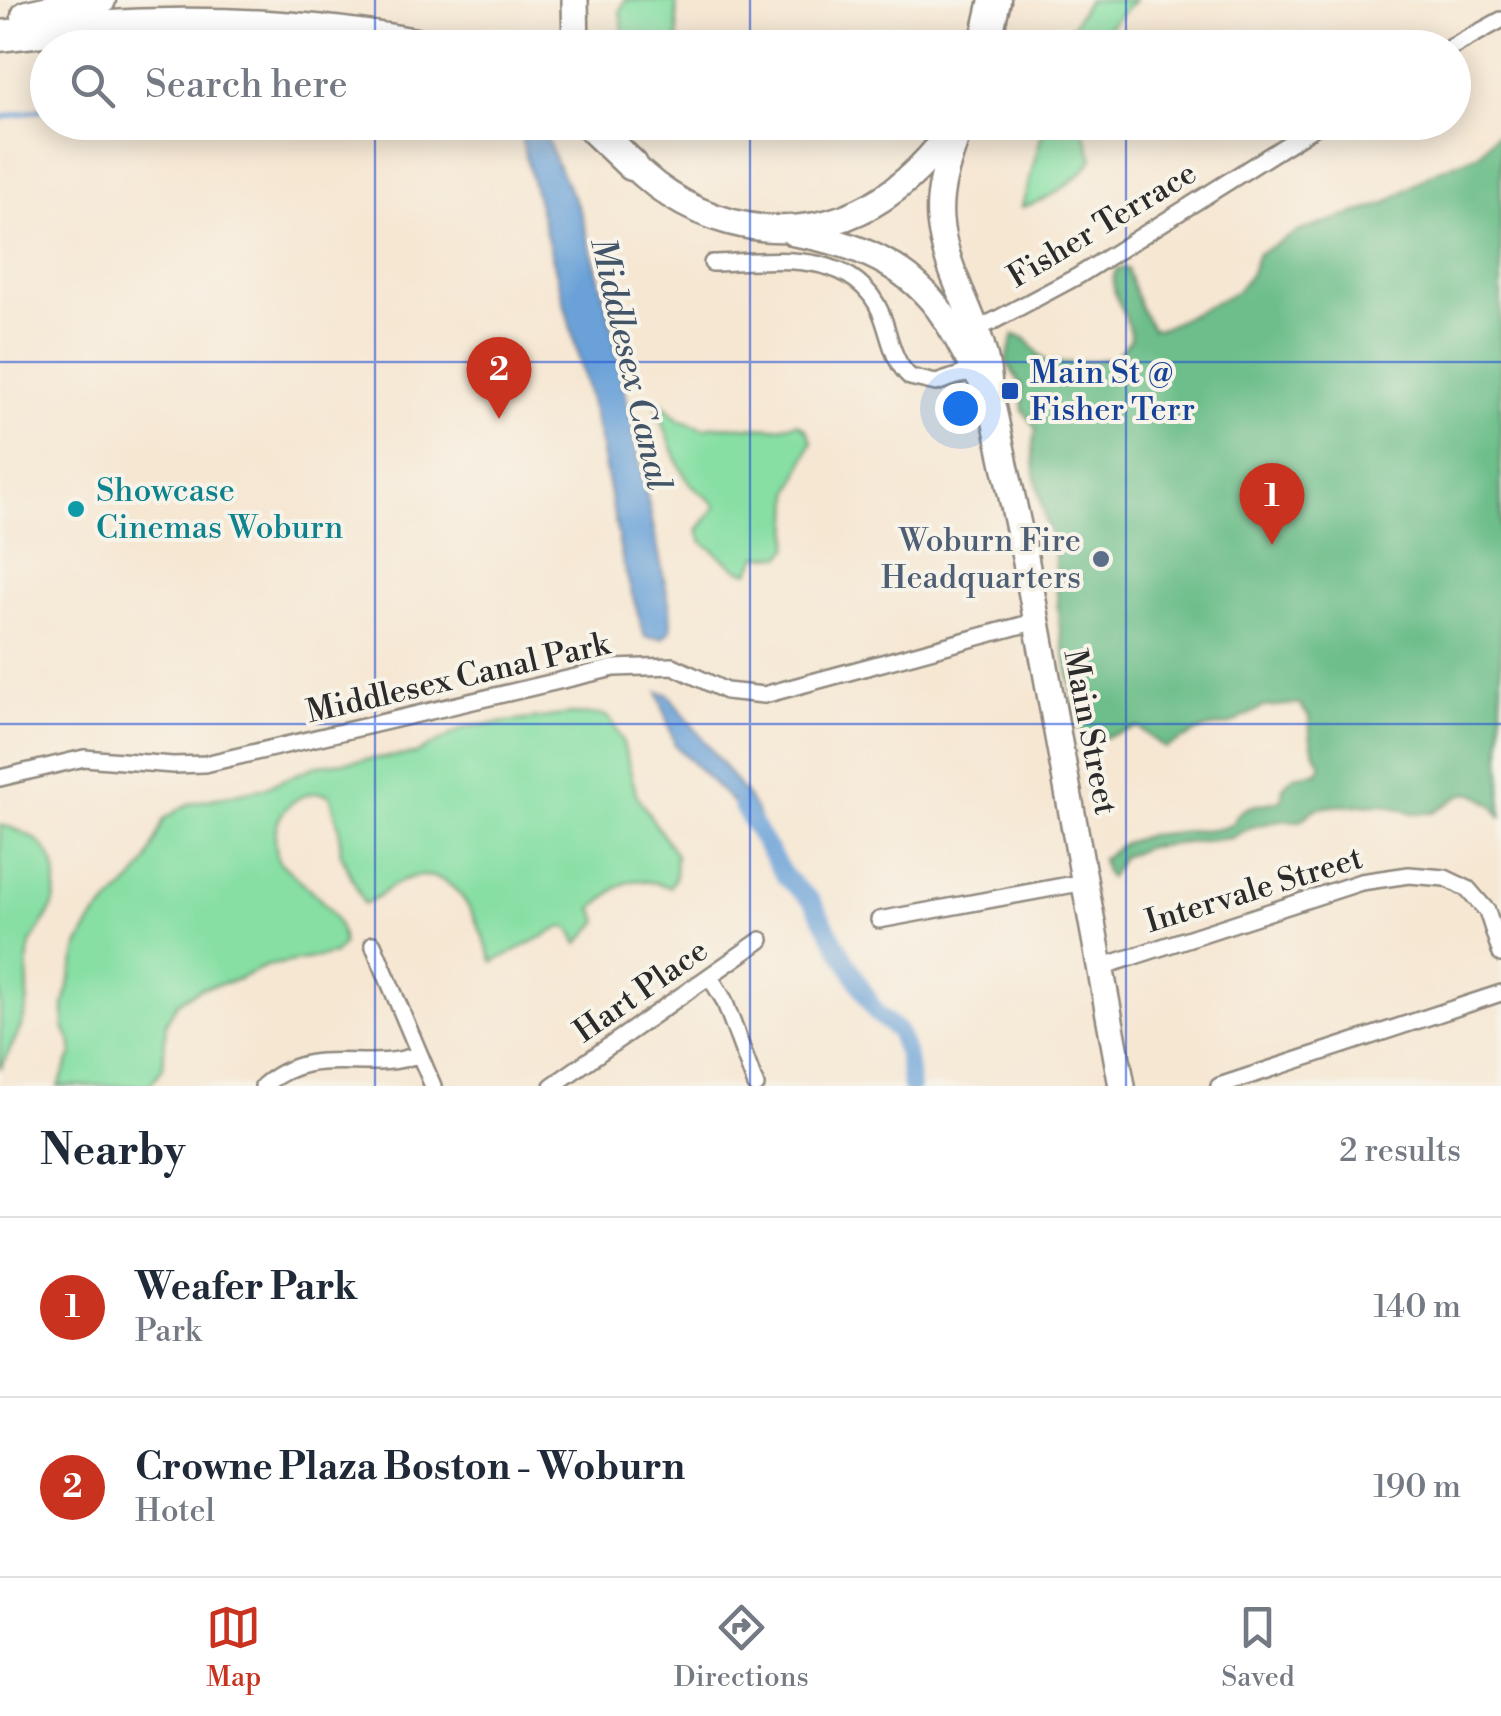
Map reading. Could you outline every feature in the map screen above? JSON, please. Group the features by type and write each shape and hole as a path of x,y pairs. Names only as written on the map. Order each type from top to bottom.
{"highway":[{"path":"0,22 100,0"},
{"path":"987,30 994,0"},
{"path":"63,30 126,24 263,24 322,30"},
{"path":"0,36 30,33"},
{"path":"606,140 632,164"}],"main road":[{"path":"575,0 576,30"},
{"path":"983,0 983,30"},
{"path":"614,140 632,164 662,192 719,220 753,227 804,225 859,211 919,169 944,140"},
{"name":"Main Street","path":"954,140 942,180 943,240 967,335 984,376 1037,621 1122,1086"},
{"name":"Main Street","path":"753,227 831,240 879,257 923,290 967,335"}],"street":[{"path":"1471,36 1501,20"},
{"name":"Fisher Terrace","path":"967,335 1112,256 1295,140"},
{"path":"712,264 798,261 828,266 855,279 868,292 881,314 898,362 910,378 936,383 984,376"},
{"name":"Middlesex Canal Park","path":"0,778 84,758 205,764 614,668 678,666 726,691 764,695 1037,621"},
{"name":"Intervale Street","path":"1100,967 1361,882 1409,876 1444,878 1468,889 1487,911 1501,954"},
{"path":"879,920 1085,882"},
{"name":"Hart Place","path":"552,1086 762,940"},
{"path":"373,944 433,1086"},
{"path":"710,977 726,1004 756,1086"},
{"path":"1219,1086 1501,992"},
{"path":"263,1086 287,1070 314,1062 395,1062 419,1054"}],"green space":[{"path":"625,0 676,0 677,30 623,30 620,11"},
{"path":"1088,0 1135,0 1106,30 1069,30"},
{"path":"1501,134 1501,817 1494,806 1474,793 1463,794 1432,813 1413,813 1384,804 1332,806 1315,809 1300,821 1281,820 1252,827 1231,838 1148,847 1122,857 1110,878 1102,858 1124,843 1149,835 1224,828 1246,808 1282,800 1283,787 1294,776 1318,772 1322,764 1313,748 1309,717 1299,704 1263,707 1229,725 1206,728 1165,748 1138,727 1096,740 1081,733 1059,624 1054,542 1035,473 1036,429 1023,410 1021,385 1006,361 1014,335 1025,338 1046,362 1114,358 1131,339 1113,285 1117,268 1127,269 1152,329 1163,328 1236,292 1250,275 1258,254 1300,231 1385,204 1430,174 1479,154"},
{"path":"1040,140 1087,140 1093,159 1079,175 1042,200 1022,207"},
{"path":"661,403 679,420 705,429 774,428 798,423 807,430 812,441 791,492 789,548 782,556 758,556 749,572 743,571 702,542 698,531 716,506 692,485 681,469 658,413"},
{"path":"572,714 604,715 611,720 622,740 637,796 676,855 675,878 670,887 645,881 628,882 593,908 599,921 578,944 571,930 564,926 493,962 466,903 444,881 430,876 406,879 364,904 341,854 330,795 305,795 280,817 275,834 278,860 328,908 341,931 343,944 334,954 266,966 236,980 200,989 178,1002 166,1022 163,1068 149,1086 58,1086 72,1054 64,1028 64,1005 79,944 95,917 147,862 164,819 188,804 264,788 318,765 415,754 466,727"},
{"path":"0,825 38,841 52,860 56,886 52,908 29,950 25,1014 0,1069"}],"water":[{"name":"Middlesex Canal","path":"548,140 581,213 610,318 670,608 671,630 663,638 645,637 623,563 598,431 522,142"},
{"path":"658,692 668,694 748,797 759,817 755,825 675,745"}],"waterway":[{"path":"0,118 30,112"},
{"name":"Middlesex Canal","path":"742,806 785,877 812,901 876,1013 898,1031 911,1086"}],"place":[{"name":"Main St @ Fisher Terr","path":"1010,391"},
{"name":"Crowne Plaza Boston - Woburn","path":"499,419"},
{"name":"Showcase Cinemas Woburn","path":"76,509"},
{"name":"Weafer Park","path":"1272,545"},
{"name":"Woburn Fire Headquarters","path":"1101,559"}]}
